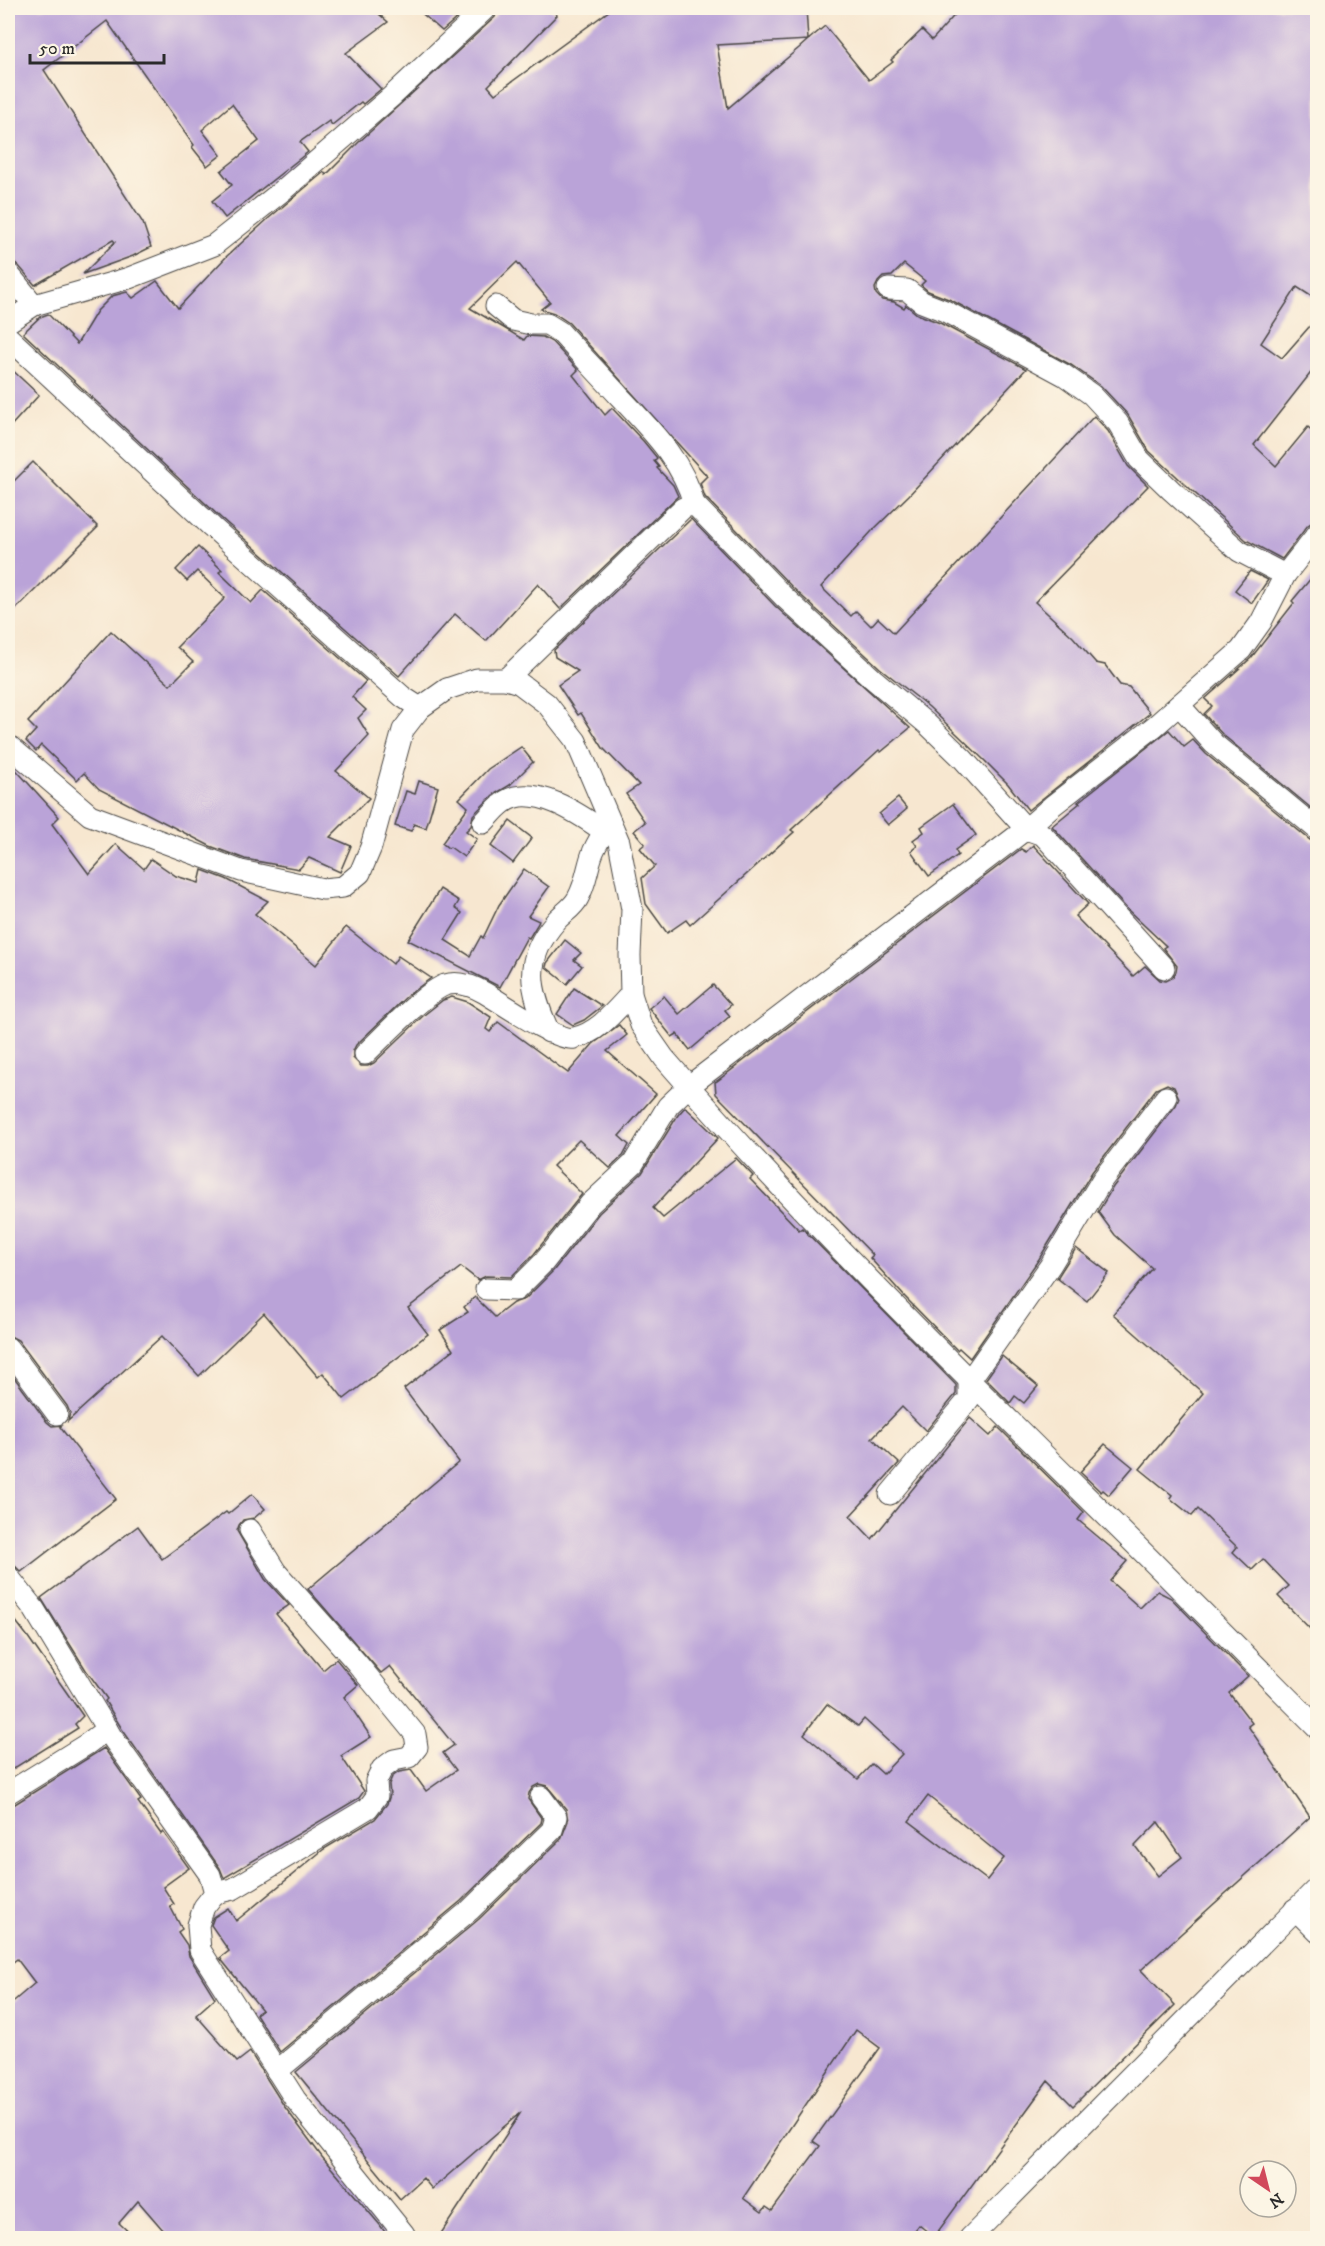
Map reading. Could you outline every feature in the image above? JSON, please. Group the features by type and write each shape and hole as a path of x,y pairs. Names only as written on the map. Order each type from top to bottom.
{"street":[{"path":"8,322 34,305 129,278 214,245 282,191 391,97 486,8"},
{"path":"8,273 34,305"},
{"path":"888,289 907,290 922,302 945,311 1064,375 1092,394 1118,423 1139,459 1171,490 1239,551 1285,575"},
{"path":"496,306 513,320 531,324 547,324 560,332 649,428 679,468 694,504 784,597 963,759 1026,828 1043,835 1164,968"},
{"path":"8,337 212,526 403,697 420,708"},
{"path":"506,679 683,508 694,504"},
{"path":"486,1290 516,1290 544,1262 590,1204 633,1164 669,1106 688,1086 1026,828 1179,705 1241,650 1261,622 1285,575 1317,533"},
{"path":"8,745 90,815 241,871 323,889 342,887 360,873 371,848 403,730 420,708 447,689 477,680 506,679 519,683 547,704 576,741 608,827 619,842 632,909 630,955 632,993 641,1025 664,1058 828,1237 969,1382 1087,1496 1317,1728"},
{"path":"1179,705 1214,744 1317,830"},
{"path":"483,823 505,801 526,795 549,799 608,827"},
{"path":"549,1032 539,1010 533,987 532,962 540,944 556,921 576,903 584,889 592,854 608,827"},
{"path":"365,1054 422,1001 444,986 459,983 477,988 549,1032 572,1039 592,1031 632,993"},
{"path":"890,1494 969,1399 969,1382 1050,1266 1102,1180 1166,1097"},
{"path":"8,1348 57,1414"},
{"path":"250,1530 276,1572 356,1662 415,1734 417,1747 409,1757 394,1760 382,1769 376,1781 377,1796 368,1808 233,1889 215,1893 204,1907 198,1924 200,1950 294,2099 404,2234 402,2238"},
{"path":"8,1576 34,1609 107,1729 210,1875 215,1893"},
{"path":"8,1793 107,1729"},
{"path":"277,2071 470,1910 552,1830 556,1817 541,1797"},
{"path":"970,2238 1317,1887"},
{"path":"1295,1909 1317,1932"}],"building":[{"path":"8,8 372,8 388,22 346,53 381,89 332,125 329,121 300,142 308,152 225,218 212,201 232,185 221,171 259,141 232,104 202,130 221,155 207,166 107,21 44,70 143,223 151,247 83,274 115,242 113,240 35,285 18,265 8,258"},
{"path":"416,8 468,8 442,31"},
{"path":"498,8 549,8 557,15 488,86 495,94 613,8 806,8 808,40 825,26 869,80 893,62 891,60 922,30 932,40 961,8 1317,8 1317,300 1297,287 1261,343 1282,358 1317,318 1317,365 1254,445 1276,466 1308,427 1317,435 1317,519 1308,525 1282,559 1246,540 1149,451 1128,415 1101,386 1071,365 951,300 928,291 921,285 925,281 904,264 892,276 883,277 878,282 875,288 876,294 882,300 894,302 904,308 906,305 917,314 940,323 1026,369 821,587 851,616 856,611 871,626 878,618 894,633 1094,416 1108,431 1128,466 1148,486 1035,602 1073,637 1096,663 1105,665 1120,685 1129,687 1150,713 1028,810 1008,784 983,759 929,707 880,668 793,588 705,497 700,483 707,476 569,323 554,313 541,309 550,302 517,262 470,308 524,340 527,336 543,337 552,342 578,370 573,375 605,415 612,408 644,442 657,458 654,461 659,467 657,468 673,485 678,496 560,609 538,584 486,641 455,614 399,676 221,518 23,333 40,317 48,314 77,344 97,311 112,296 127,292 133,298 157,281 178,308 227,256 324,172 326,175 495,17","holes":["808,40 728,108 717,45"]},
{"path":"8,366 39,395 8,429"},
{"path":"33,462 98,527 8,617 8,487"},
{"path":"691,519 775,606 910,728 881,752 879,750 791,830 794,832 690,925 686,920 667,933 646,904 642,878 655,866 640,848 645,844 634,831 645,822 626,794 639,785 603,748 581,713 578,715 558,685 578,671 555,657 554,650"},
{"path":"198,547 222,570 219,572 251,603 263,590 366,681 352,697 366,710 358,718 369,736 336,771 369,798 330,837 351,846 340,872 309,858 299,869 245,859 210,846 99,789 84,773 77,780 41,745 36,751 26,741 36,730 28,722 111,631 170,685 193,662 177,647 225,598 197,571 187,581 176,570"},
{"path":"1250,571 1268,580 1252,603 1235,590"},
{"path":"1317,571 1317,813 1223,735 1204,714 1212,706 1205,699 1251,658"},
{"path":"1169,730 1184,747 1193,740 1206,754 1310,840 1317,842 1317,1636 1278,1596 1289,1586 1263,1559 1252,1570 1233,1552 1237,1547 1198,1509 1192,1516 1170,1498 1172,1495 1140,1469 1203,1393 1113,1314 1152,1268 1115,1235 1098,1212 1113,1187 1176,1105 1179,1098 1174,1087 1167,1084 1156,1089 1092,1172 1039,1259 970,1358 959,1348 957,1350 905,1297 870,1258 873,1255 716,1094 715,1082 1021,849 1026,852 1033,845 1088,904 1075,916 1133,976 1145,966 1160,980 1166,981 1172,978 1177,966 1163,948 1166,946 1129,911 1052,826 1080,803 1078,802"},
{"path":"521,747 533,762 510,785 493,795 473,815 471,826 466,831 477,839 464,857 450,847 448,848 442,843 468,807 459,799 488,769"},
{"path":"8,761 59,817 52,824 89,874 116,844 144,869 151,859 176,876 199,883 202,870 226,879 268,901 255,914 316,965 346,927 393,964 398,956 431,978 407,996 356,1045 353,1058 361,1066 374,1063 424,1015 443,1000 452,997 468,1002 491,1017 486,1029 490,1032 498,1022 568,1073 593,1044 619,1025 627,1035 607,1051 656,1094 619,1136 629,1145 623,1156 610,1168 579,1140 553,1166 582,1194 534,1254 511,1277 486,1276 478,1280 461,1267 408,1308 428,1334 344,1399 323,1373 318,1377 264,1313 199,1376 162,1336 68,1421 70,1413 67,1406 18,1340 8,1335"},
{"path":"419,781 438,787 426,828 414,824 411,831 395,826 406,791 415,794"},
{"path":"898,798 907,809 888,825 879,814"},
{"path":"953,804 976,835 955,850 958,855 929,876 911,851 917,846 913,840 924,832 921,827"},
{"path":"510,821 532,838 513,863 491,846"},
{"path":"524,869 549,887 528,916 539,921 529,938 527,937 500,987 408,940 440,889 459,901 455,908 462,913 445,940 470,956 481,936 483,938 499,905"},
{"path":"565,940 581,953 574,960 582,966 567,984 546,967"},
{"path":"713,985 731,1005 725,1010 730,1016 690,1050 677,1034 672,1037 649,1008 664,996 679,1014"},
{"path":"574,988 602,1006 584,1020 573,1025 557,1014"},
{"path":"685,1107 718,1138 653,1208 663,1218 736,1158 753,1176 750,1179 799,1230 802,1228 956,1385 956,1394 926,1431 902,1407 872,1438 899,1463 850,1516 872,1539 970,1418 990,1436 998,1427 1084,1512 1078,1520 1127,1561 1110,1581 1140,1608 1157,1591 1171,1598 1248,1676 1229,1693 1252,1723 1248,1726 1310,1817 1141,1970 1175,2005 1073,2106 1048,2081 934,2237 919,2225 909,2238 438,2238 521,2112 432,2189 423,2178 400,2199 296,2072 479,1919 561,1839 568,1821 566,1809 547,1786 539,1784 533,1787 528,1799 542,1819 541,1823 461,1901 280,2052 256,2014 262,2010 220,1958 229,1951 211,1925 214,1917 228,1908 236,1921 324,1849 375,1819 387,1804 392,1777 399,1772 411,1770 426,1791 456,1770 443,1753 454,1745 390,1666 381,1673 308,1589 459,1462 404,1389 453,1350 440,1330 468,1312 464,1307 475,1297 495,1317 513,1303 525,1299 554,1270 599,1213 642,1173","holes":["827,1704 858,1726 864,1719 902,1754 883,1774 872,1764 858,1779 804,1734","928,1796 1004,1858 987,1880 909,1821","1158,1822 1182,1857 1158,1876 1135,1846","856,2030 880,2048 813,2141 820,2146 772,2211 766,2207 762,2212 743,2198"]},
{"path":"1076,1248 1109,1273 1087,1301 1057,1278"},
{"path":"1002,1356 1038,1386 1024,1403 1015,1396 1010,1403 986,1379"},
{"path":"8,1369 47,1422 52,1426 63,1425 60,1427 116,1499 21,1572 13,1564 8,1563"},
{"path":"1105,1444 1133,1467 1109,1495 1103,1490 1101,1492 1080,1472"},
{"path":"252,1494 265,1509 254,1518 243,1520 237,1531 265,1579 289,1605 276,1614 323,1670 336,1659 358,1685 344,1697 371,1737 341,1756 364,1791 359,1798 224,1878 220,1868 122,1729 105,1701 107,1699 41,1598 138,1526 162,1559 226,1512 228,1514"},
{"path":"8,1611 83,1716 75,1724 78,1728 8,1772"},
{"path":"104,1748 141,1800 138,1802 189,1868 163,1887 174,1904 170,1906 182,1929 178,1932 187,1945 189,1956 215,1998 196,2015 237,2062 250,2052 284,2106 322,2157 389,2238 170,2238 138,2201 119,2223 135,2238 8,2238 8,2006 35,1983 17,1959 8,1966 8,1806 15,1804"}]}
